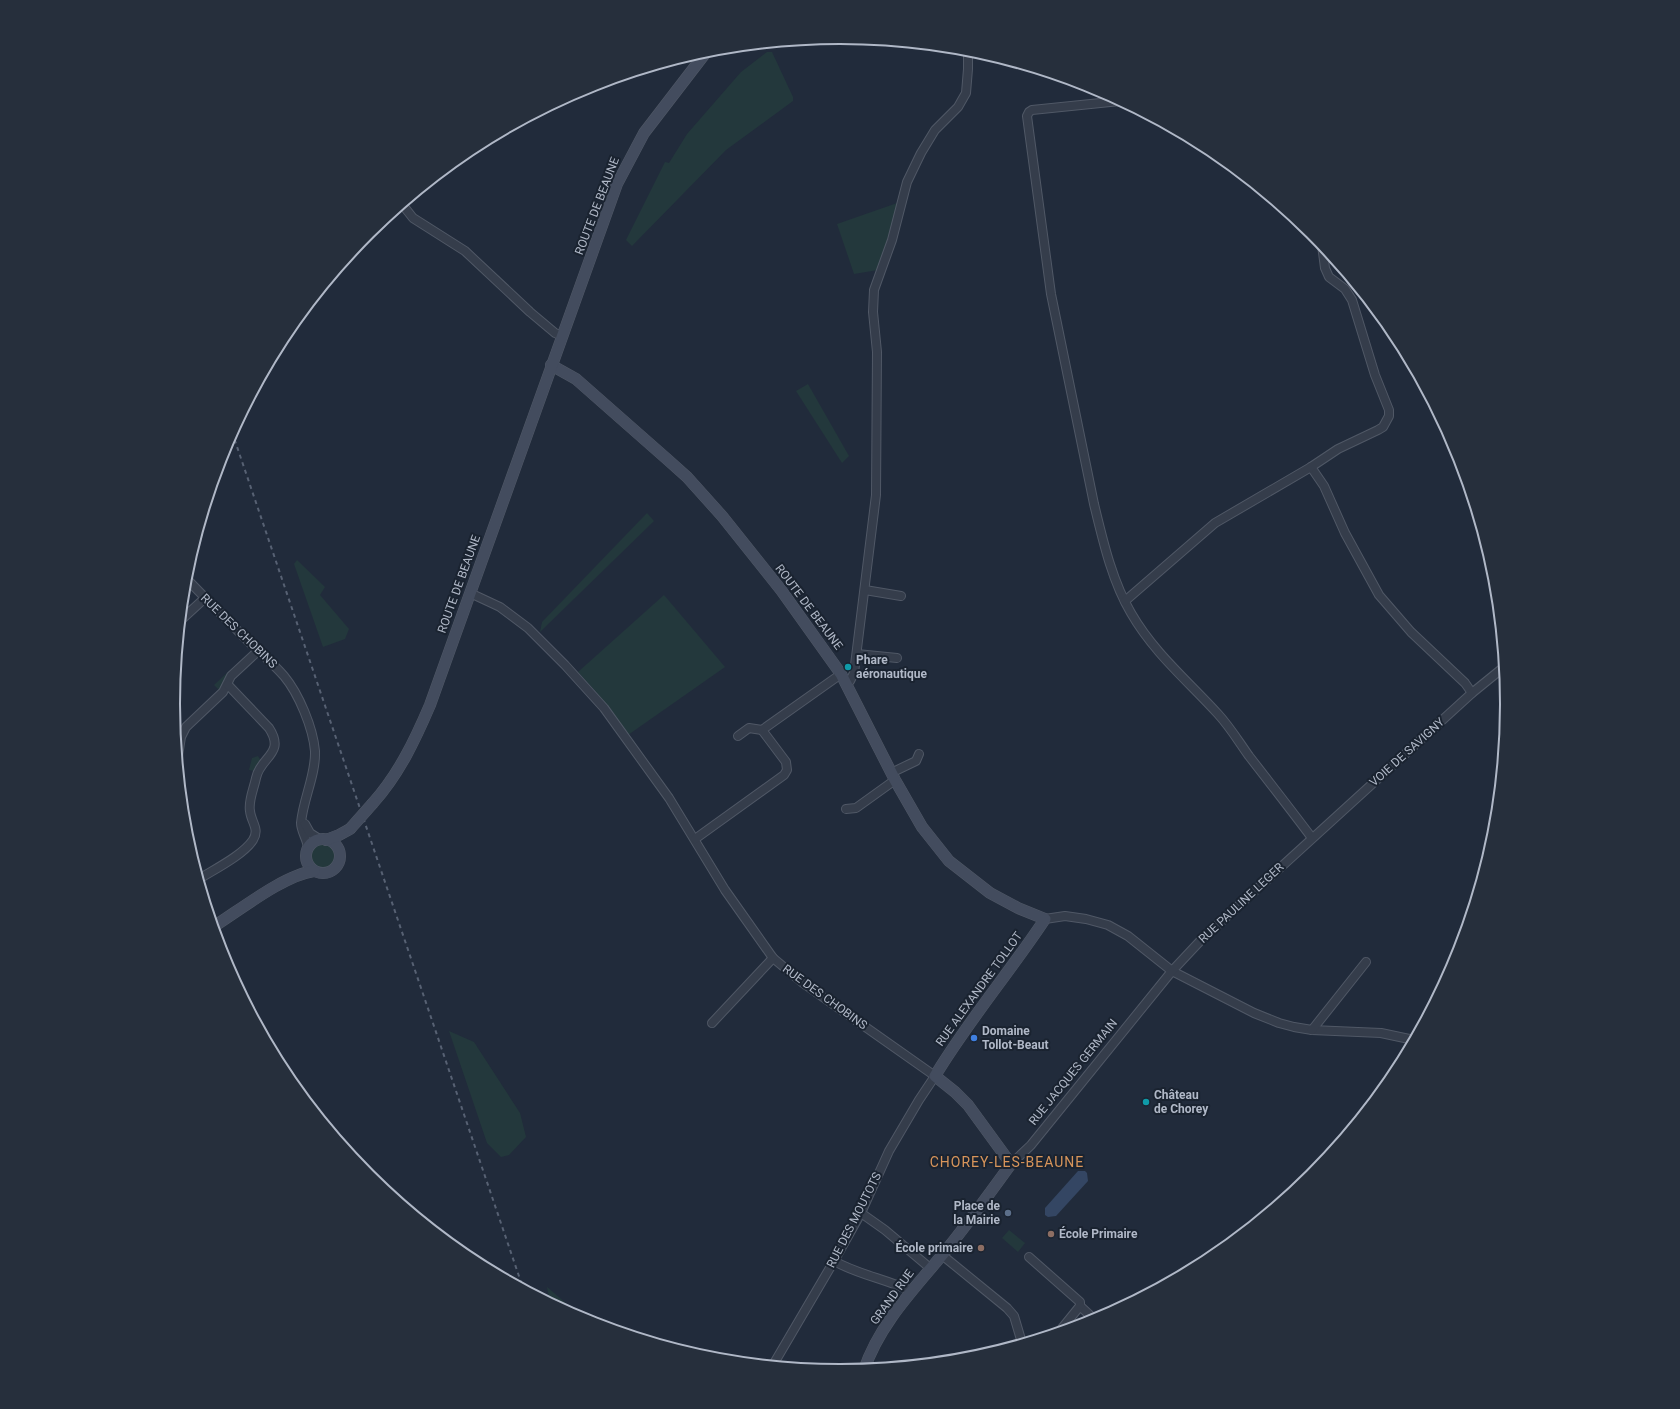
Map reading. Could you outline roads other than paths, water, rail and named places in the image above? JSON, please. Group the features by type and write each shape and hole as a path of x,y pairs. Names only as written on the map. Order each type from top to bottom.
{"street":[{"path":"738,736 749,728 762,730 844,679 850,681 854,673 876,495 877,352 873,312 874,290 892,240 907,182 921,153 935,130 958,107 966,93 968,57"},
{"name":"ROUTE DE BEAUNE","path":"350,829 387,787 412,745 430,705 617,184 630,156 653,120 699,60"},
{"path":"1110,102 1032,110 1027,116 1051,294 1094,504 1111,567 1131,613 1150,642 1167,663 1219,715 1312,838"},
{"path":"405,208 413,218 465,251 530,312 562,336"},
{"path":"1125,601 1215,523 1311,467 1338,449 1383,427 1389,416 1389,410 1375,375 1352,300 1345,289 1329,277 1325,268 1323,254"},
{"name":"ROUTE DE BEAUNE","path":"551,365 576,379 692,482 722,516 781,590 844,679 893,776 922,827 949,861 990,893 1018,908 1045,919"},
{"path":"1311,467 1324,486 1345,534 1379,595 1411,632 1464,683 1472,693"},
{"name":"RUE DES CHOBINS","path":"191,583 258,651 276,666 292,686 306,716 314,749 314,762 303,817"},
{"path":"865,590 901,596"},
{"name":"RUE DES CHOBINS","path":"470,594 493,603 508,612 546,646 604,708 669,798 725,890 773,958 803,983 935,1076"},
{"path":"185,616 205,598"},
{"path":"181,738 186,727 223,692 228,685 231,676 258,651"},
{"path":"857,654 897,658"},
{"name":"VOIE DE SAVIGNY","path":"1312,838 1472,693 1499,671"},
{"path":"203,877 245,849 253,840 256,833 256,828 250,808 257,772 272,755 275,747 274,736 269,728 228,685"},
{"path":"695,839 780,778 787,770 786,762 762,730"},
{"path":"846,809 856,808 893,776 916,761 919,754"},
{"path":"218,925 286,880 303,873 314,871 326,873 334,869 340,859 339,850 334,843 310,833 303,817"},
{"path":"303,817 302,825 308,842 308,864 314,871"},
{"path":"286,880 301,864 313,843 339,835 350,829"},
{"path":"339,850 350,829"},
{"name":"RUE PAULINE LEGER","path":"1172,971 1202,939 1312,838"},
{"path":"1045,919 1065,916 1086,918 1108,925 1128,936 1172,971 1254,1013 1294,1028 1381,1033 1409,1039"},
{"name":"RUE ALEXANDRE TOLLOT","path":"935,1076 950,1052 1045,919"},
{"path":"712,1022 773,958"},
{"path":"1312,1030 1366,962"},
{"name":"RUE JACQUES GERMAIN","path":"993,1189 1011,1164 1038,1136 1172,971"},
{"path":"935,1076 956,1092 968,1105 1011,1164"},
{"name":"RUE DES MOUTOTS","path":"775,1361 861,1213 889,1152 919,1100 935,1076"},
{"name":"GRAND RUE","path":"866,1364 870,1352 911,1292 993,1189"},
{"path":"861,1213 885,1230 930,1268"},
{"path":"942,1254 1007,1308 1014,1316 1021,1339"},
{"path":"1029,1257 1080,1302 1080,1306 1091,1316"},
{"path":"834,1261 846,1268 896,1284 911,1292"},
{"path":"1065,1325 1080,1306"}],"water":[{"path":"1078,1171 1085,1171 1087,1173 1088,1181 1056,1216 1048,1217 1045,1215 1045,1208"}],"railway":[{"path":"235,441 521,1283"}],"place":[{"name":"Phare aéronautique","path":"848,667"},
{"name":"Domaine Tollot-Beaut","path":"974,1038"},
{"name":"Château de Chorey","path":"1146,1102"},
{"name":"Place de la Mairie","path":"1008,1213"},
{"name":"École Primaire","path":"1051,1234"},
{"name":"École primaire","path":"981,1248"}],"district":[{"name":"CHOREY-LES-BEAUNE","path":"1007,1162"}]}
